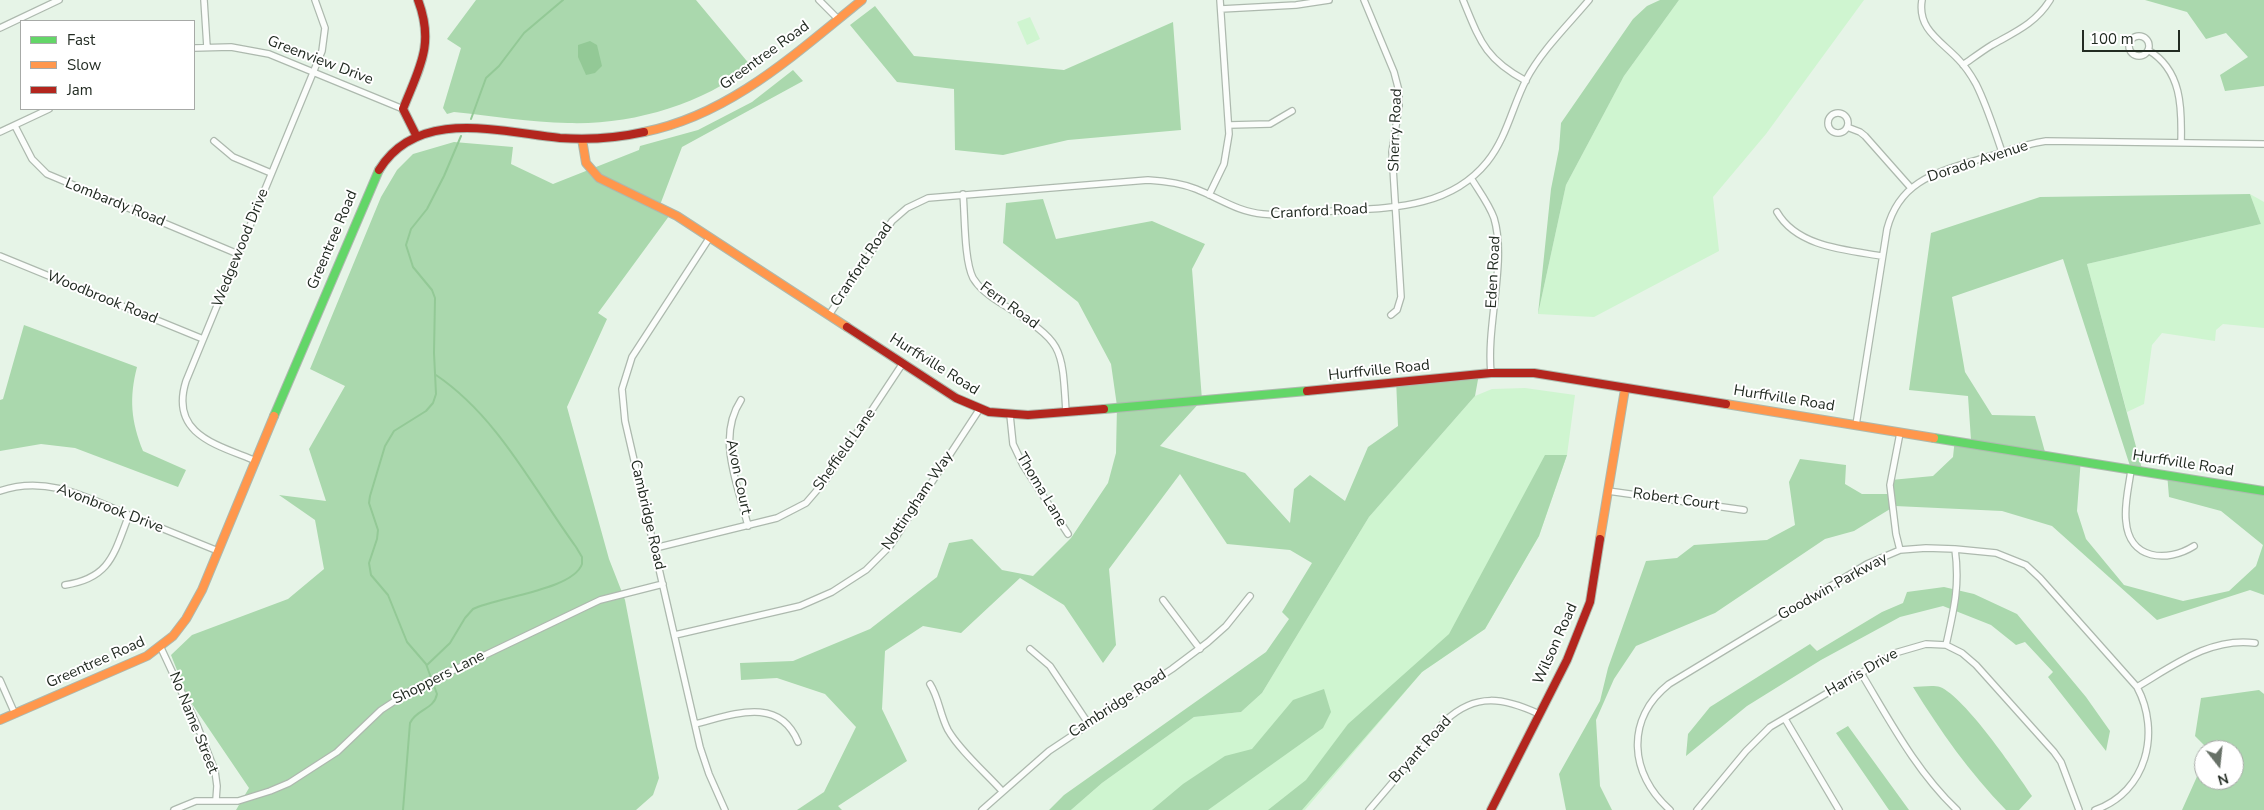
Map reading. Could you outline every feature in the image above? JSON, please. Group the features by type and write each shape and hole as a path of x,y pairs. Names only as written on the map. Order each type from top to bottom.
{"street":[{"path":"0,28 59,0"},
{"path":"204,0 207,47"},
{"name":"Wedgewood Drive","path":"256,461 201,437 192,428 185,415 182,401 184,387 322,51 325,35 323,21 315,0"},
{"path":"418,0 426,21 426,45 423,59 403,109 418,137"},
{"path":"819,0 838,19"},
{"name":"Greentree Road","path":"0,720 125,666 161,648 174,636 190,614 376,174 395,150 418,137 440,129 455,128 582,139 637,133 670,125 697,116 761,80 862,0"},
{"path":"1209,195 1224,164 1229,125 1220,0"},
{"path":"1221,9 1296,5 1329,0"},
{"name":"Sherry Road","path":"1364,0 1394,72 1399,90 1399,106 1392,144 1401,297 1396,310 1391,315"},
{"path":"1463,0 1487,52 1496,62 1526,81"},
{"name":"Cranford Road","path":"829,315 882,234 902,211 928,198 1148,180 1180,183 1235,208 1262,214 1288,215 1396,207 1435,199 1471,178 1487,162 1503,136 1526,81 1536,64 1589,0"},
{"path":"1922,0 1921,15 1927,29 1963,65 1983,98 2002,152"},
{"path":"1963,65 1991,46 2019,31 2038,16 2050,0"},
{"name":"Greenview Drive","path":"195,48 231,47 258,51 314,71 403,109"},
{"path":"2148,50 2167,66 2178,89 2182,112 2181,143"},
{"path":"0,132 47,110"},
{"path":"1229,125 1270,124 1292,111"},
{"name":"Lombardy Road","path":"15,126 32,159 47,174 238,254"},
{"path":"1847,127 1865,136 1911,188"},
{"name":"Hurffville Road","path":"582,139 586,163 599,178 619,190 667,211 710,237 964,403 979,410 1010,415 1066,412 1170,401 1348,388 1491,373 1534,373 2264,491"},
{"name":"Dorado Avenue","path":"1856,425 1882,256 1892,214 1898,203 1911,188 1933,174 2002,152 2046,141 2264,144"},
{"path":"214,142 241,161 271,173"},
{"name":"Eden Road","path":"1471,178 1493,216 1497,233 1497,259 1489,346 1491,373"},
{"name":"Fern Road","path":"963,194 968,262 972,276 985,292 1042,331 1054,343 1063,364 1066,412"},
{"path":"1777,212 1790,230 1803,237 1836,248 1882,256"},
{"name":"Cambridge Road","path":"710,237 638,346 628,367 622,389 625,421 676,635 695,724 709,774 725,810"},
{"name":"Woodbrook Road","path":"0,256 204,339"},
{"name":"Sheffield Lane","path":"655,548 748,526 785,515 811,497 825,481 903,363"},
{"name":"Wilson Road","path":"1491,810 1567,660 1590,602 1625,389"},
{"name":"Avon Court","path":"741,400 730,419 728,445 748,526"},
{"name":"Nottingham Way","path":"676,635 800,606 832,592 866,570 894,540 979,410"},
{"name":"Thoma Lane","path":"1010,415 1013,444 1023,465 1068,534"},
{"path":"1900,433 1890,485 1896,534 1900,550"},
{"path":"2132,470 2125,510 2128,533 2135,543 2143,552 2158,556 2173,556 2194,546"},
{"name":"Avonbrook Drive","path":"0,491 18,486 55,486 76,492 218,551"},
{"name":"Robert Court","path":"1608,491 1744,510"},
{"path":"65,585 92,578 106,566 129,515"},
{"name":"Goodwin Parkway","path":"1670,810 1656,798 1645,781 1639,761 1637,742 1642,718 1656,694 1669,684 1867,564 1900,550 1926,548 1996,553 2026,565 2040,578 2137,687 2143,697 2148,716 2147,755 2139,773 2116,800 2095,810"},
{"path":"1955,549 1958,574 1957,596 1946,645 1962,653 1976,664 2054,752 2061,762 2079,810"},
{"name":"Shoppers Lane","path":"174,810 196,801 238,801 289,783 337,752 388,705 428,682 600,600 663,584"},
{"name":"Cambridge Road","path":"982,810 1048,751 1200,649 1226,626 1250,596"},
{"path":"1163,600 1200,649"},
{"path":"2137,687 2208,647 2238,640 2255,643"},
{"name":"Harris Drive","path":"1697,810 1756,740 1770,727 1895,653 1926,644 1946,645"},
{"name":"No Name Street","path":"161,648 197,725 215,771 217,781 216,800"},
{"path":"1030,649 1050,666 1088,724"},
{"path":"1861,673 1911,758 1942,796 1957,810"},
{"path":"0,680 15,714"},
{"path":"930,684 937,697 942,716 950,733 1002,791"},
{"name":"Bryant Road","path":"1369,810 1445,721 1460,710 1478,702 1493,700 1520,705 1539,714"},
{"path":"695,724 744,712 762,712 775,716 787,724 792,729 798,742"},
{"path":"1785,719 1839,810"}],"shaded area":[{"path":"476,0 696,0 751,66 710,92 688,102 641,116 616,120 568,123 454,112 447,114 443,108 461,48 447,39"},
{"path":"1660,0 1679,0 1624,76 1566,185 1538,314 1551,189 1559,149 1561,123 1633,19 1647,6"},
{"path":"1679,0 1864,0 1766,134 1713,197 1719,251 1594,317 1538,314 1566,185 1624,76"},
{"path":"2145,0 2264,0 2264,86 2225,91 2220,75 2248,57 2226,33 2206,39 2187,12"},
{"path":"875,6 914,56 1064,70 1173,22 1181,130 1068,140 1003,155 955,150 954,89 897,82 850,25"},
{"path":"1030,17 1040,39 1027,45 1017,22"},
{"path":"590,41 597,45 602,66 595,73 586,75 578,57 578,45"},
{"path":"793,70 803,81 682,147 660,205 672,212 598,313 607,319 567,407 609,559 625,600 659,778 653,795 636,810 236,810 249,788 188,698 171,655 192,635 288,599 324,569 315,520 279,495 326,501 309,449 345,386 310,369 381,197 397,170 413,154 454,142 513,147 511,164 553,184 639,150 640,146 698,130 752,102"},
{"path":"2250,194 2264,202 2264,328 2223,324 2216,330 2215,341 2162,333 2152,345 2144,404 2127,412 2087,264 2261,224"},
{"path":"2250,194 2261,224 2087,264 2142,469 2130,466 2063,259 1952,297 1965,372 1992,415 2035,416 2045,452 2081,458 2077,511 2086,539 2124,585 2183,601 2229,591 2256,566 2263,545 2221,511 2169,497 2167,473 2264,490 2264,595 2250,590 2157,620 2052,526 2002,511 1895,506 1854,531 1825,539 1715,613 1636,646 1614,679 1596,720 1600,786 1612,810 1566,810 1559,774 1600,701 1608,668 1646,561 1677,558 1694,545 1767,540 1795,525 1789,482 1800,459 1846,465 1845,484 1862,494 1891,494 1891,480 1933,476 1953,457 1955,438 1971,440 1968,396 1909,390 1931,233 2040,197"},
{"path":"1043,199 1056,239 1152,221 1205,244 1192,269 1202,400 1160,446 1245,473 1290,523 1294,489 1310,475 1345,501 1368,447 1398,426 1396,379 1479,374 1475,396 1369,517 1262,693 1241,712 1194,717 1102,783 1071,810 1049,810 1064,795 1266,652 1289,619 1282,612 1312,563 1290,550 1227,544 1180,474 1109,569 1116,645 1103,663 1064,605 1020,578 961,633 923,626 885,651 882,709 907,761 838,806 842,810 797,810 824,792 856,727 825,694 777,678 741,680 740,663 793,661 870,629 937,577 949,543 972,539 1002,570 1033,576 1071,538 1108,483 1116,453 1117,406 1111,364 1078,302 1003,243 1006,203"},
{"path":"24,325 137,367 134,378 132,409 139,440 143,451 186,470 178,487 75,448 41,444 0,451 0,400 3,399"},
{"path":"1525,388 1575,395 1567,455 1539,536 1485,629 1422,672 1305,810 1071,810 1102,783 1194,717 1241,712 1262,693 1369,517 1475,396 1492,389"},
{"path":"1545,455 1567,455 1539,536 1485,629 1422,672 1302,810 1268,810 1306,780 1348,724 1449,634"},
{"path":"1944,587 1974,594 2017,614 2086,697 2110,731 2106,751 2048,677 2053,672 2025,642 2016,645 1991,625 1943,606 1900,617 1821,660 1747,706 1686,756 1688,734 1710,707 1810,644 1817,651 1882,612 1903,603 1907,592"},
{"path":"1913,687 1940,687 1963,705 1976,720 2032,796 2019,810 2006,810 1980,781 1945,736"},
{"path":"1324,689 1331,712 1323,728 1208,810 1152,810 1183,784 1225,756 1252,749 1293,700"},
{"path":"2259,690 2264,694 2264,810 2182,810 2194,783 2194,790 2244,790 2244,740 2199,740 2195,736 2201,698"},
{"path":"1848,726 1909,810 1889,810 1836,733"}],"waterway":[{"path":"471,119 486,78 499,66 524,33 563,0"},
{"path":"403,810 410,723 416,715 429,707 437,694 426,664 407,642 388,595 371,575 369,563 378,530 369,503 385,446 394,431 426,411 433,403 436,394 434,353 435,298 432,290 413,267 406,245 411,229 427,209 444,176 461,136"},
{"path":"427,665 450,643 465,618 473,609 533,592 565,580 576,573 582,564 582,557 576,547 496,432 478,411 436,375"}],"traffic: fast":[{"path":"274,416 379,170"},
{"path":"1104,409 1307,391"},
{"path":"1934,438 2264,491"}],"traffic: slow":[{"path":"644,132 675,124 705,112 733,97 787,61 862,0"},
{"path":"582,139 586,163 599,178 677,216 847,327"},
{"path":"1600,539 1625,389"},
{"path":"1726,404 1934,438"},
{"path":"0,720 147,656 173,636 186,619 202,590 274,416"}],"traffic: jam":[{"path":"417,137 403,109 419,68 425,43 423,16 418,0"},
{"path":"379,170 396,150 415,138 438,131 462,128 487,129 581,139 613,137 644,132"},
{"path":"847,327 956,398 989,412 1028,415 1104,409"},
{"path":"1307,391 1491,373 1534,373 1726,404"},
{"path":"1491,810 1567,660 1590,602 1600,539"}]}
